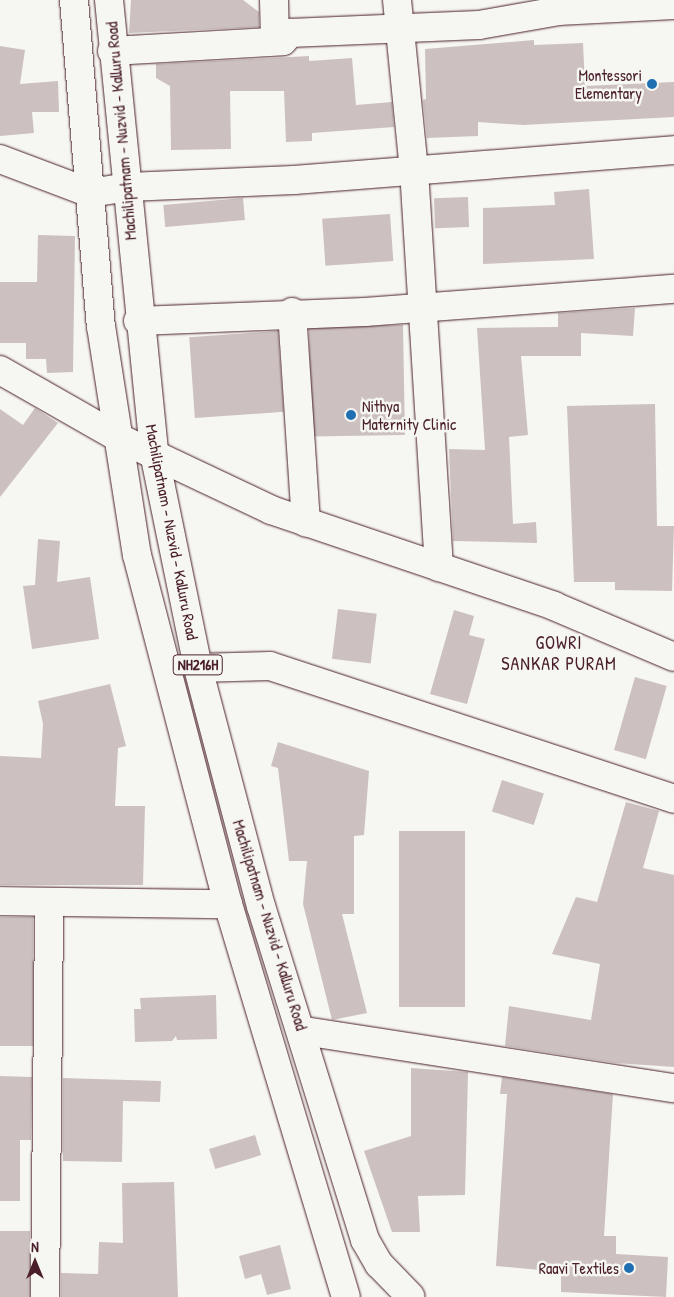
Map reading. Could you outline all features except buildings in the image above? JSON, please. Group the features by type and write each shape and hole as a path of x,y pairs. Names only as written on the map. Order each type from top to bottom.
{"main road":[{"name":"Machilipatnam - Nuzvid - Kalluru Road","path":"74,0 101,326 137,555 163,666 228,904 346,1297"},
{"name":"Machilipatnam - Nuzvid - Kalluru Road","path":"110,0 112,51 128,187 138,320 154,454 198,668 259,897 304,1031 365,1240 379,1264 411,1297"},
{"path":"274,0 275,41"},
{"path":"397,0 414,170 421,307 439,567"},
{"path":"112,51 284,41 290,33 399,28 646,3 674,5"},
{"path":"0,159 90,193 128,187 414,170 674,150"},
{"path":"138,320 421,307 674,289"},
{"path":"292,312 306,523"},
{"path":"0,370 119,438 306,523 554,606 674,657"},
{"path":"198,668 270,666 674,799"},
{"path":"0,901 228,904"},
{"path":"46,1297 49,903"},
{"path":"304,1031 674,1088"},
{"name":"NH216H","path":"378,1297 411,1297"}],"place":[{"name":"Montessori Elementary","path":"652,84"},
{"name":"Nithya Maternity Clinic","path":"351,415"},
{"name":"Raavi Textiles","path":"629,1268"}],"district":[{"name":"GOWRI SANKAR PURAM","path":"559,654"}]}
